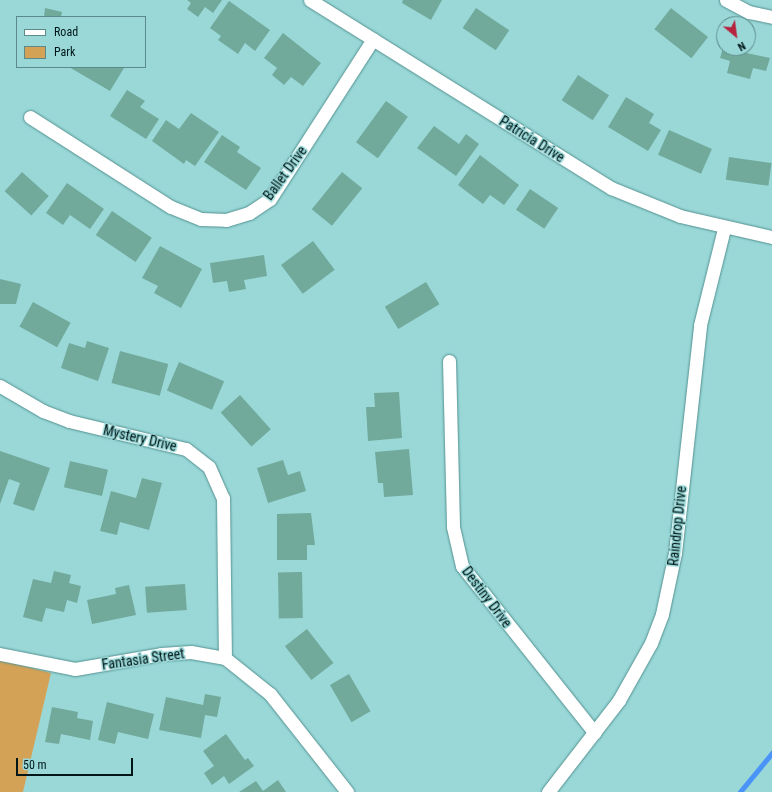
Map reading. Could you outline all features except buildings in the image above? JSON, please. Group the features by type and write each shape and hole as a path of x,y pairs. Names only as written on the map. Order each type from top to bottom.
{"street":[{"name":"Patricia Drive","path":"310,0 611,188 680,216 724,228 772,237"},
{"path":"726,0 749,12 772,17"},
{"name":"Ballet Drive","path":"30,117 171,207 201,220 226,220 249,213 270,199 373,39"},
{"name":"Raindrop Drive","path":"548,792 595,734 619,700 651,643 670,584 694,362 724,228"},
{"name":"Destiny Drive","path":"450,361 453,527 462,566 595,734"},
{"name":"Mystery Drive","path":"0,386 42,412 69,421 186,449 209,467 223,498 225,658"},
{"name":"Fantasia Street","path":"0,654 75,669 161,654 191,652 225,658 270,694 347,792"}],"green space":[{"path":"0,660 51,673 23,792 0,792"}],"waterway":[{"path":"740,792 772,753"}]}
